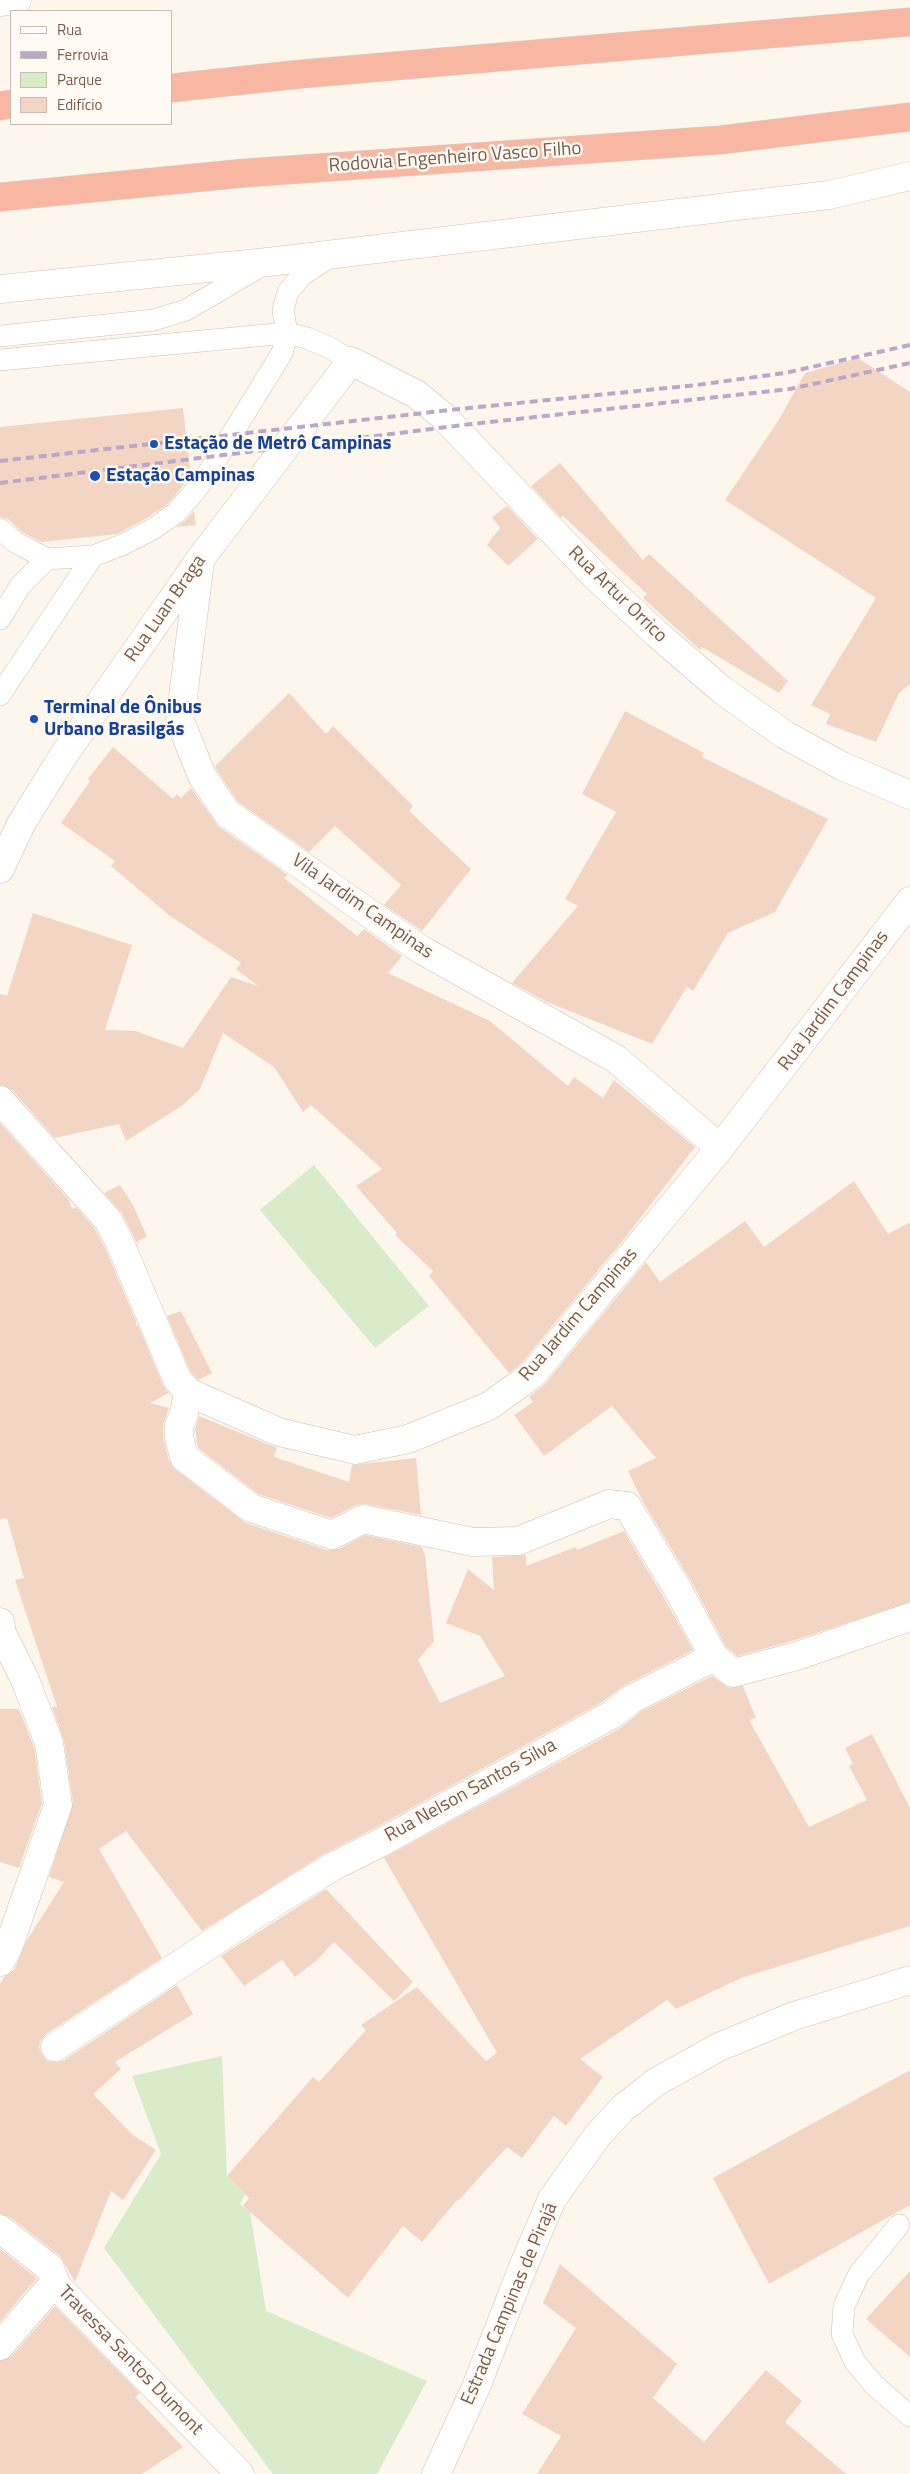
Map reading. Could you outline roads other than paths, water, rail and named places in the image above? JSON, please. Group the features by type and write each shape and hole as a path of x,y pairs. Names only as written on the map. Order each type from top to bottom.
{"highway":[{"path":"172,88 301,74 910,22"},
{"name":"Rodovia Engenheiro Vasco Filho","path":"0,198 246,172 720,140 910,117"}],"street":[{"path":"0,2 17,0"},
{"path":"0,289 268,262 829,195 910,176"},
{"name":"Rua Luan Braga","path":"0,870 21,824 63,756 201,558 351,361"},
{"name":"Rua Artur Orrico","path":"351,361 416,394 443,416 598,578 657,634 722,690 785,735 842,766 910,795"},
{"name":"Vila Jardim Campinas","path":"201,558 180,721 202,776 227,813 420,949 616,1059 720,1148"},
{"name":"Rua Jardim Campinas","path":"188,1392 279,1432 355,1450 408,1439 489,1406 532,1375 720,1148 910,901"},
{"path":"0,1100 108,1220 120,1243 177,1379 188,1392 184,1414 179,1426 179,1437 184,1457 250,1508 332,1535 363,1519 473,1542 518,1541 609,1504 627,1506 677,1588 714,1657 733,1673 797,1656 910,1618"},
{"path":"0,1622 2,1633 26,1682 49,1743 58,1805 8,1948 0,1962"},
{"name":"Rua Nelson Santos Silva","path":"55,2047 236,1927 332,1867 382,1842 610,1715 632,1698 714,1657"},
{"name":"Estrada Campinas de Pirajá","path":"436,2474 476,2387 533,2242 552,2200 598,2135 623,2108 656,2082 719,2047 794,2016 910,1980"},
{"name":"Travessa Santos Dumont","path":"0,2229 50,2268 54,2283 240,2474"},
{"path":"0,2346 54,2283"}],"lane":[{"path":"0,529 15,542 47,559 93,556 122,545 153,529 176,512 196,490 282,354 287,332 283,310 288,292 302,275 334,254"},
{"path":"0,336 154,320 186,310 268,262"},
{"path":"0,360 287,332 330,348 351,361"},
{"path":"0,696 93,556"},
{"path":"0,619 10,587 47,559"},
{"path":"899,2224 859,2274 844,2306 842,2334 855,2362 875,2386 910,2416"}],"railway":[{"path":"0,461 459,409 697,385 785,373 910,345"},
{"path":"0,483 463,425 790,389 910,363"}],"place":[{"name":"Estação de Metrô Campinas","path":"154,444"},
{"name":"Estação Campinas","path":"95,476"},
{"name":"Terminal de Ônibus Urbano Brasilgás","path":"34,719"}]}
